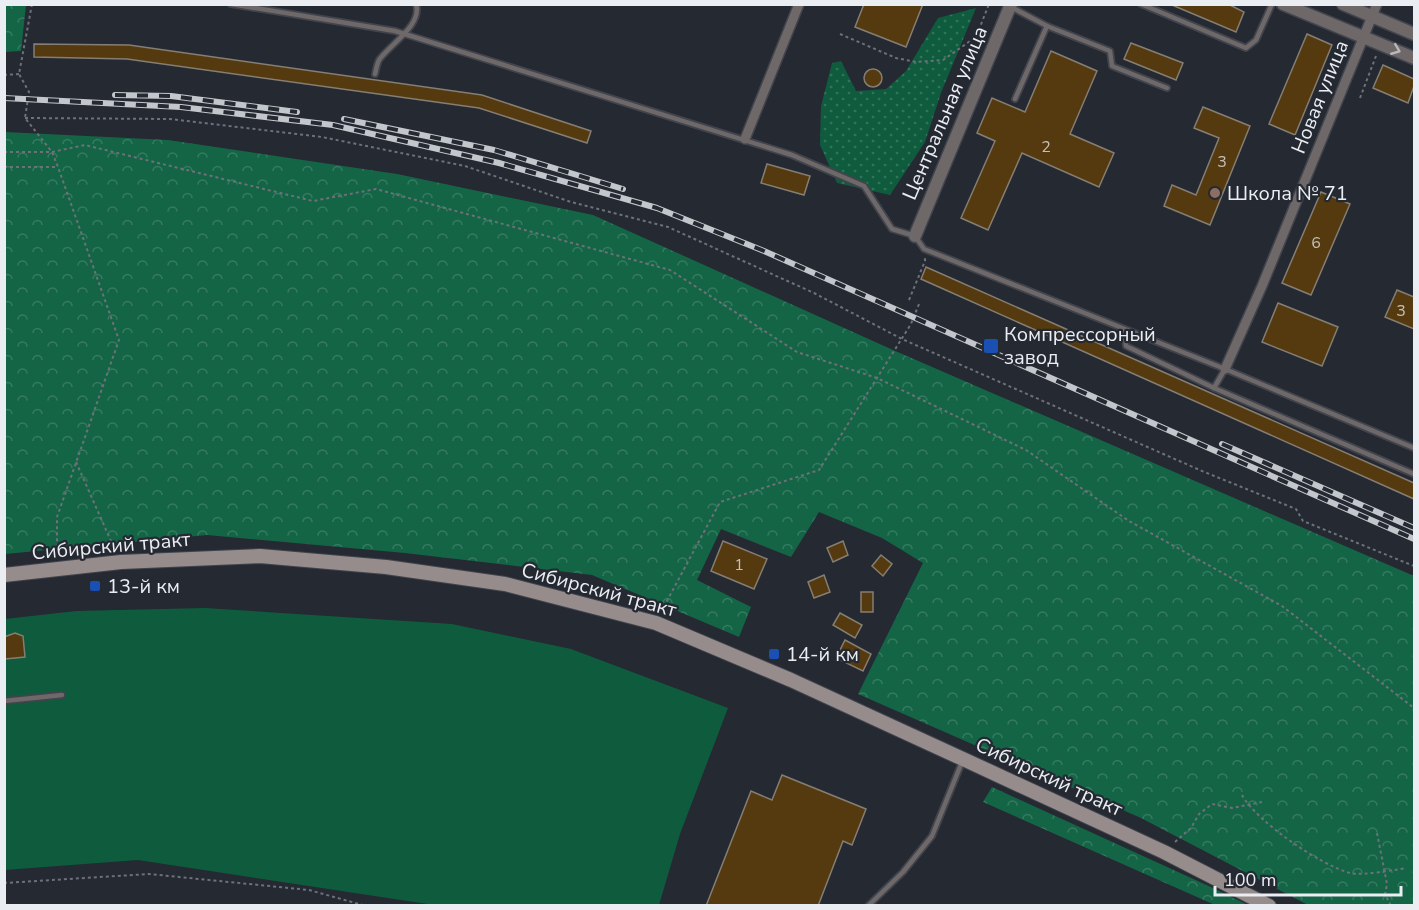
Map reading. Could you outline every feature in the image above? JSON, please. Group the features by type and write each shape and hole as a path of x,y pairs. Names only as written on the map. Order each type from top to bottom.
{"main road":[{"name":"Сибирский тракт","path":"4,575 121,561 260,556 386,567 504,584 656,623 791,680 963,759 1164,852 1269,906"}],"street":[{"path":"745,139 799,4"},
{"path":"1283,4 1414,58"},
{"path":"1343,4 1375,10 1414,33"},
{"name":"Центральная улица","path":"915,236 1011,5"},
{"name":"Новая улица","path":"1225,369 1375,10"}],"lane":[{"path":"231,4 403,34 792,155 864,186 892,229 915,236 924,249 1225,369 1414,448"},
{"path":"375,74 379,60 416,19 418,10 416,4"},
{"path":"1141,4 1246,48 1257,40 1272,4"},
{"path":"1011,5 1047,26 1110,51 1112,66 1167,88"},
{"path":"1016,99 1047,26"},
{"path":"1124,329 1126,346 1214,388 1414,474"},
{"path":"1214,388 1225,369"},
{"path":"4,701 62,695"},
{"path":"868,906 903,872 932,836 963,759"}],"path":[{"path":"32,4 19,75 29,92 25,118 52,152 119,340 57,517 57,568"},
{"path":"840,34 896,57 916,62 943,60 976,37 989,4"},
{"path":"1360,98 1376,56"},
{"path":"4,75 19,75"},
{"path":"25,118 170,119 322,137 465,166 571,202 668,227 814,293 902,339 1202,471 1296,509 1303,521 1414,566"},
{"path":"4,152 52,152 85,145 313,201 376,189 670,270 797,352 877,378 1026,450 1129,520 1282,606 1414,708"},
{"path":"4,167 58,167"},
{"path":"909,300 925,261 924,249"},
{"path":"661,612 720,502 819,470 902,339 915,317 919,304"},
{"path":"76,462 121,561"},
{"path":"1242,795 1248,806 1264,820 1314,856 1352,874 1406,868"},
{"path":"1164,852 1191,828 1199,814 1212,804 1232,808 1262,802"},
{"path":"1377,833 1387,884 1385,894 1391,906"},
{"path":"4,884 149,874 309,890 366,906"}],"green space":[{"path":"4,5 26,5 21,51 5,52"},
{"path":"976,8 941,93 925,142 890,195 837,183 820,145 821,106 832,63 841,61 856,91 886,89 906,71 938,18"},
{"path":"5,132 168,140 397,174 593,215 893,350 1414,576 1414,905 1308,905 1141,818 858,694 923,563 882,538 819,512 791,557 721,529 697,580 751,607 739,637 592,575 405,553 207,535 5,554"},
{"path":"205,608 452,624 571,649 728,708 680,834 659,905 434,905 138,860 5,870 5,619 76,611"},
{"path":"992,787 1248,905 1215,905 983,802"}],"building":[{"path":"864,4 923,4 906,47 855,27"},
{"path":"1228,4 1244,12 1236,32 1172,5"},
{"path":"1307,34 1332,45 1295,135 1269,124"},
{"path":"1131,43 1183,63 1176,80 1124,59"},
{"path":"34,44 129,45 482,95 591,131 587,143 479,108 127,59 34,57"},
{"path":"1051,51 1097,71 1070,134 1114,153 1099,187 1022,153 988,230 961,218 995,141 977,133 992,98 1025,112"},
{"path":"1383,65 1414,79 1408,103 1373,88"},
{"path":"873,69 879,72 882,78 879,84 873,87 867,84 864,78 867,72"},
{"path":"1203,107 1250,126 1210,225 1164,206 1172,185 1196,195 1219,138 1194,128"},
{"path":"767,164 810,176 804,195 761,183"},
{"path":"1321,192 1350,204 1311,295 1282,283"},
{"path":"926,267 1414,483 1414,499 921,279"},
{"path":"1397,290 1414,297 1414,329 1385,317"},
{"path":"1278,303 1338,327 1322,366 1262,342"},
{"path":"723,541 767,559 754,589 711,571"},
{"path":"843,541 848,555 833,562 827,548"},
{"path":"881,555 892,564 883,576 872,566"},
{"path":"824,575 830,592 814,598 808,582"},
{"path":"861,592 873,592 873,612 861,612"},
{"path":"840,613 862,625 855,638 833,625"},
{"path":"15,633 23,636 25,657 5,659 4,637"},
{"path":"845,640 871,654 863,671 836,658"},
{"path":"782,775 866,809 852,845 843,841 818,906 706,906 751,791 772,800"}],"railway":[{"path":"115,95 171,96 297,112"},
{"path":"4,98 181,107 333,125 499,163 657,208 764,251 1414,539"},
{"path":"344,119 494,150 623,189"},
{"path":"1222,444 1414,528"}],"place":[{"name":"Школа № 71","path":"1215,193"},
{"name":"Компрессорный завод","path":"991,346"},
{"name":"13-й км","path":"95,586"},
{"name":"14-й км","path":"774,654"}]}
